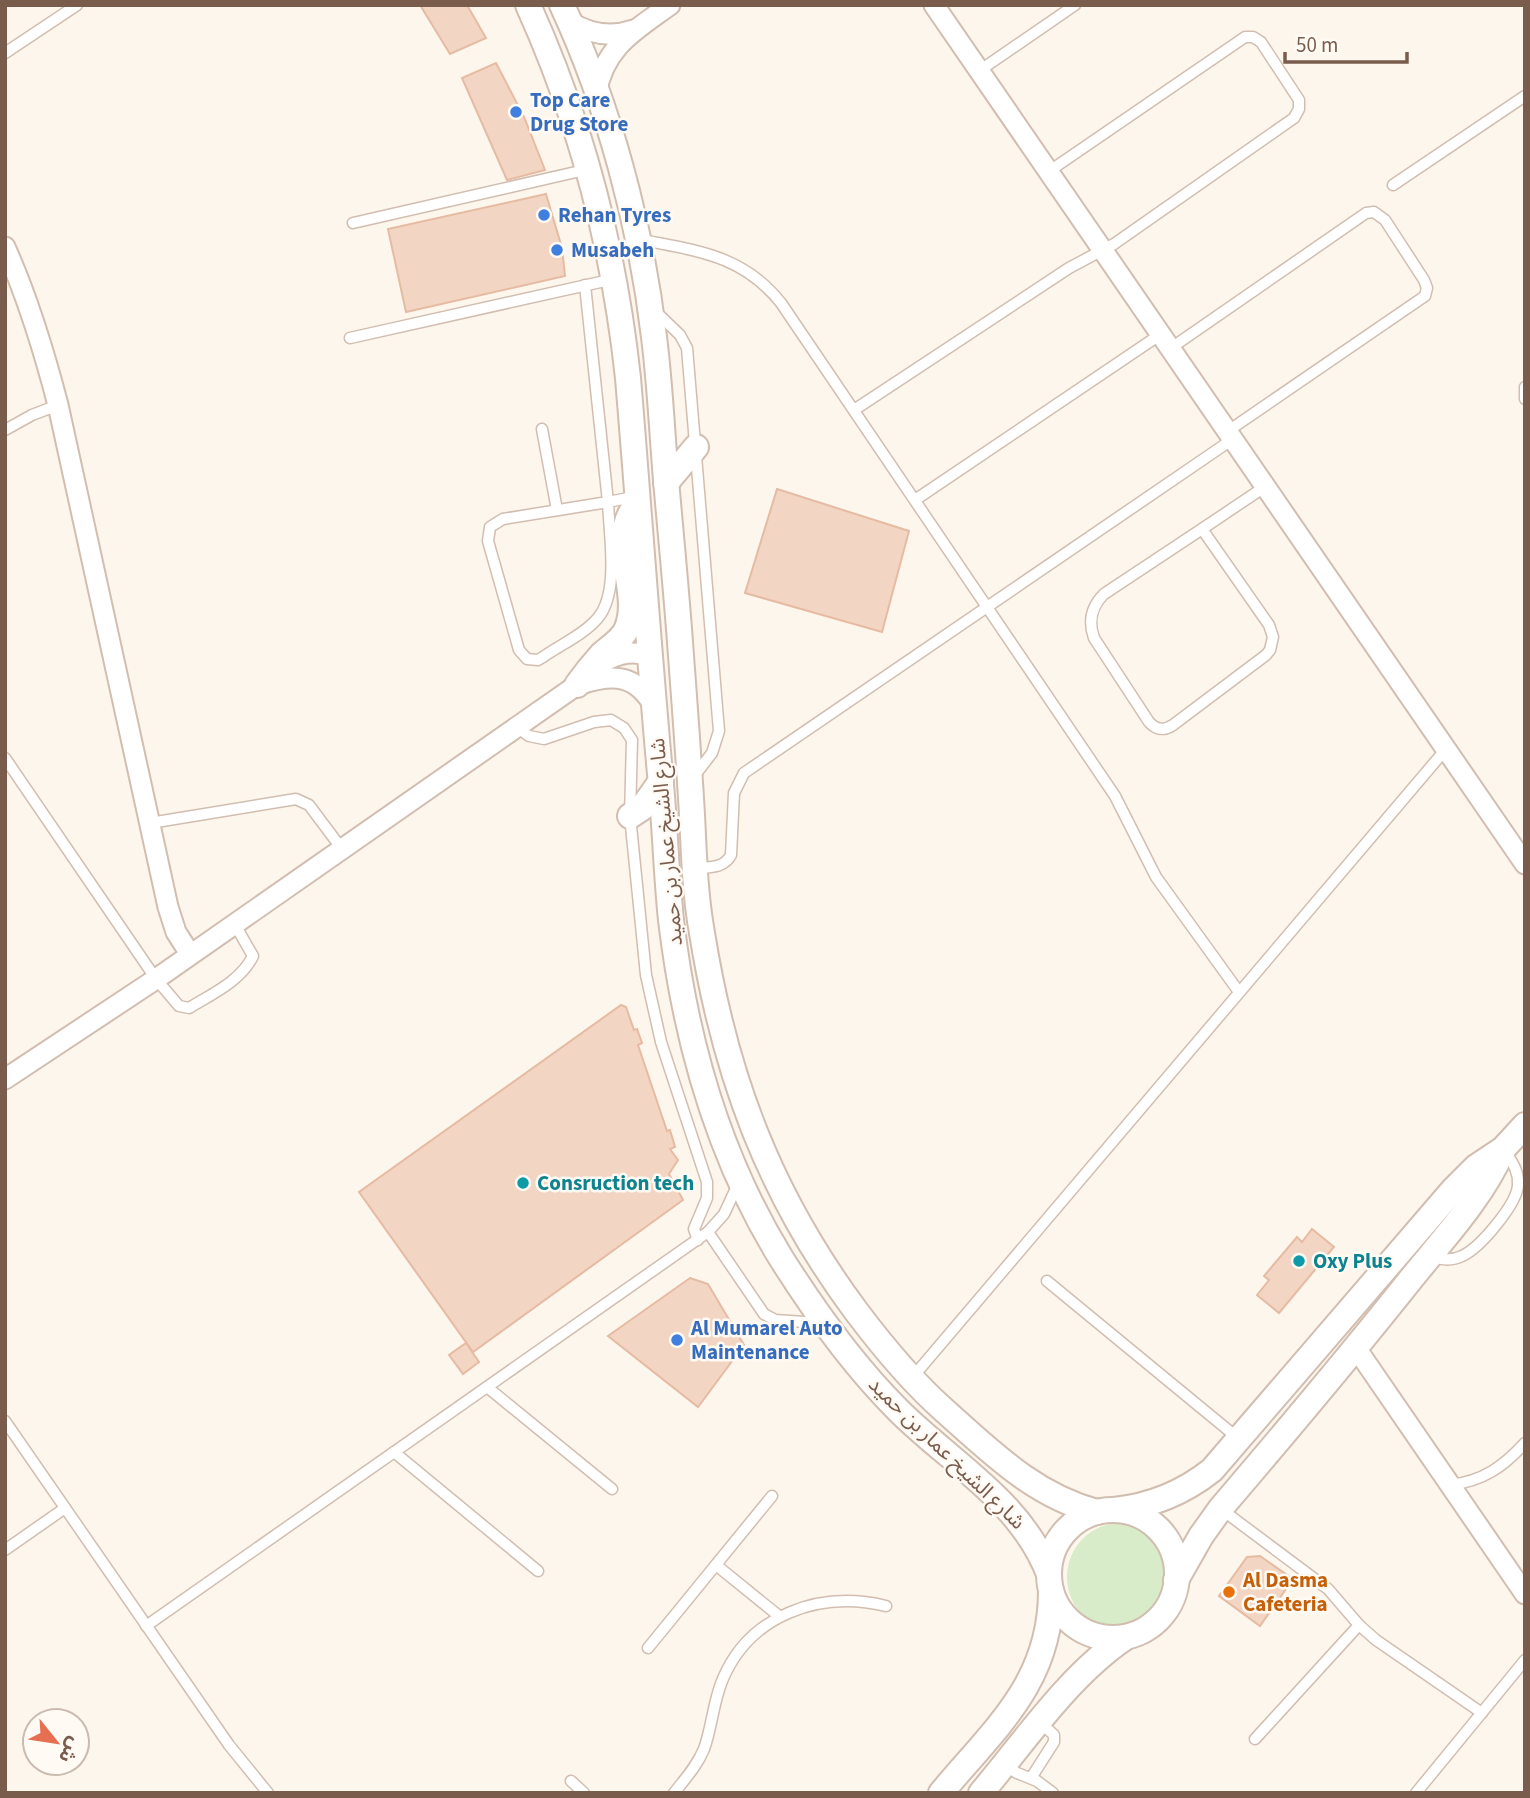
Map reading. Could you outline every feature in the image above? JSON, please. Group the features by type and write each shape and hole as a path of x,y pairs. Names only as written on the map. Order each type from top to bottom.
{"street":[{"name":"شارع الشيخ عمار بن حميد","path":"528,5 560,82 589,169 615,279 626,356 671,919 686,1011 708,1097 739,1180 779,1255 827,1325 894,1406 929,1440 1013,1512 1030,1535 1050,1582"},
{"path":"596,94 598,81 609,56 626,36 670,5"},
{"path":"934,5 1525,864"},
{"name":"شارع الشيخ عمار بن حميد","path":"566,14 620,169 638,239 650,306 677,593 695,868 702,932 722,1029 737,1085 756,1139 781,1193 817,1255 878,1340 911,1379 1028,1482 1054,1498 1106,1511"},
{"path":"566,14 580,28 603,34 637,28"},
{"path":"5,247 31,313 58,405 172,920 190,954"},
{"path":"666,483 696,447"},
{"path":"577,685 590,666 626,631 630,614 624,532 638,499"},
{"path":"5,1079 156,979 577,685 597,666 613,656 631,652 650,656 661,664 668,677 680,811 693,836"},
{"path":"577,685 603,677 624,679 642,689 654,706"},
{"path":"630,816 639,811 661,781"},
{"path":"941,1793 1029,1685 1044,1648 1050,1620 1051,1557 1069,1528 1082,1518 1149,1504 1182,1491 1212,1470 1453,1190 1476,1167 1503,1149 1525,1125"},
{"path":"1050,1582 1057,1605 1066,1618 1079,1629 1093,1635 1126,1637 1139,1633 1160,1617 1168,1606 1176,1580 1192,1550 1220,1508 1356,1348 1480,1193 1503,1149"},
{"path":"1356,1348 1525,1594"},
{"path":"1106,1511 1143,1518 1155,1526 1172,1550 1176,1580"},
{"path":"981,1793 1089,1665 1126,1637"}],"lane":[{"path":"5,53 78,5"},
{"path":"979,71 1074,5"},
{"path":"853,410 1069,268 1103,251 1297,114 1299,100 1263,45 1253,37 1241,39 1048,172"},
{"path":"1393,185 1525,96"},
{"path":"353,223 589,169"},
{"path":"695,868 719,866 732,855 734,793 744,773 987,607 1425,296 1427,288 1424,280 1385,220 1374,212 1362,215 915,500"},
{"path":"638,239 719,257 741,266 760,280 781,303 1115,796 1142,852 1167,893 1239,992"},
{"path":"350,338 615,279"},
{"path":"584,285 608,502 611,585 604,609 587,627 543,657 527,659 519,650 487,536 490,527 498,520 608,502 638,499"},
{"path":"650,306 680,335 687,348 696,447 719,731 712,753 690,781"},
{"path":"1525,387 1525,399"},
{"path":"5,430 58,405"},
{"path":"542,429 557,510"},
{"path":"1202,529 1269,625 1273,644 1261,659 1173,725 1157,728 1149,722 1094,638 1091,631 1091,614 1094,607 1104,594 1266,486"},
{"path":"516,727 529,736 544,739 602,720 611,720 624,727 632,740 630,816 641,941 653,1009 671,1075 707,1182 707,1198 694,1229 698,1240"},
{"path":"911,1379 1446,749"},
{"path":"5,758 156,979 179,1006 189,1007 222,988 247,967 253,956 234,923"},
{"path":"150,823 296,799 309,805 342,849"},
{"path":"1430,1256 1447,1259 1469,1252 1512,1206 1518,1190 1518,1173 1503,1149"},
{"path":"146,1626 698,1240 708,1232 731,1203 739,1180"},
{"path":"708,1232 764,1314 775,1320 804,1320 827,1325"},
{"path":"1047,1281 1240,1440"},
{"path":"487,1387 611,1489"},
{"path":"5,1421 229,1745 268,1793"},
{"path":"1450,1485 1487,1476 1503,1465 1525,1443"},
{"path":"394,1452 538,1571"},
{"path":"648,1648 772,1496"},
{"path":"5,1550 65,1508"},
{"path":"1220,1508 1328,1589 1376,1640 1482,1713"},
{"path":"716,1566 779,1616"},
{"path":"674,1793 694,1768 703,1750 720,1684 734,1657 754,1634 779,1616 807,1605 862,1601 886,1606"},
{"path":"1255,1739 1359,1625"},
{"path":"1416,1793 1525,1660"},
{"path":"1031,1778 1054,1742 1054,1735 1040,1723"},
{"path":"1004,1765 1031,1778 1053,1793"},
{"path":"571,1781 584,1793"}],"green space":[{"path":"1121,1523 1142,1527 1159,1539 1171,1556 1175,1577 1171,1598 1159,1615 1142,1627 1121,1631 1100,1627 1083,1615 1071,1598 1067,1577 1071,1556 1083,1539 1100,1527"}],"building":[{"path":"420,5 467,5 486,38 450,54"},
{"path":"496,63 524,117 545,170 507,180 462,78"},
{"path":"546,194 562,248 565,276 406,312 388,229"},
{"path":"777,489 909,531 882,632 745,593"},
{"name":"Consruction tech","path":"621,1005 626,1007 634,1030 637,1029 642,1043 638,1045 667,1131 670,1130 675,1147 670,1149 678,1160 669,1174 683,1200 473,1352 359,1192"},
{"name":"Oxy Plus","path":"1312,1229 1334,1247 1279,1313 1257,1295 1269,1280 1264,1276 1297,1237 1302,1242"},
{"name":"Al Mumarel Auto Maintenance","path":"690,1278 708,1284 744,1345 698,1407 608,1336"},
{"path":"466,1343 479,1362 463,1374 449,1355"},
{"path":"1260,1556 1293,1579 1260,1626 1219,1596 1247,1557"}],"place":[{"name":"Top Care Drug Store","path":"516,112"},
{"name":"Rehan Tyres","path":"544,215"},
{"name":"Musabeh","path":"557,250"},
{"name":"Consruction tech","path":"523,1183"},
{"name":"Oxy Plus","path":"1299,1261"},
{"name":"Al Mumarel Auto Maintenance","path":"677,1340"},
{"name":"Al Dasma Cafeteria","path":"1229,1592"}]}
